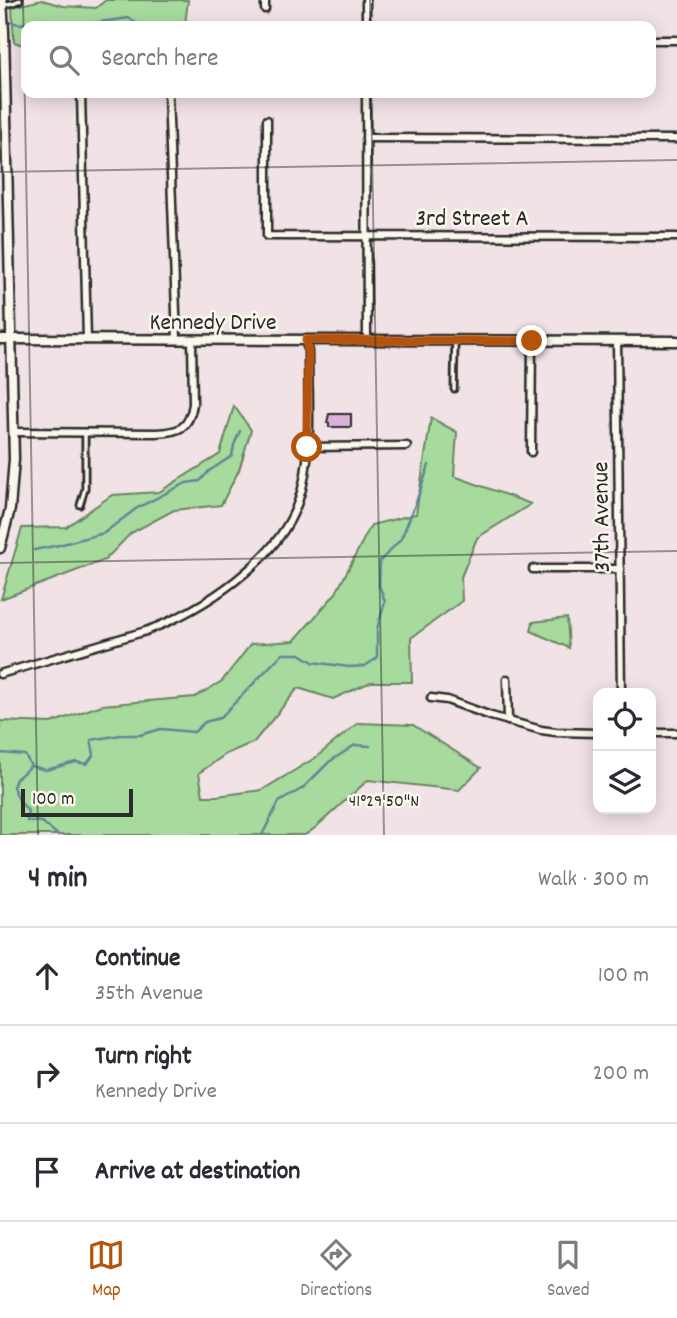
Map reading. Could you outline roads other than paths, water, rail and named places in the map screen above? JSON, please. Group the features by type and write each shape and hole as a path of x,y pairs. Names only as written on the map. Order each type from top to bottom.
{"street":[{"path":"265,0 265,9"},
{"path":"366,0 366,21"},
{"path":"0,548 11,499 15,459 4,221 2,3"},
{"path":"656,40 677,40"},
{"path":"81,98 87,340"},
{"path":"168,98 177,340"},
{"path":"366,98 367,340"},
{"name":"3rd Street A","path":"267,120 267,236 677,236"},
{"path":"366,138 677,139"},
{"name":"Kennedy Drive","path":"0,339 677,341"},
{"path":"14,432 172,432 182,428 192,413 192,340"},
{"path":"0,674 146,631 183,616 222,591 254,565 286,527 301,492 307,447 306,340"},
{"path":"531,452 532,341"},
{"name":"37th Avenue","path":"617,341 621,688"},
{"path":"307,447 407,446"},
{"path":"533,569 620,569"},
{"path":"507,679 508,720"},
{"path":"431,698 447,700 556,732 593,733"},
{"path":"656,733 677,733"}],"lane":[{"path":"2,3 13,4 20,0"},
{"path":"454,389 455,340"},
{"path":"80,505 85,489 85,433"}],"waterway":[{"path":"107,21 129,18 133,21"},
{"path":"4,21 21,24"},
{"path":"34,550 104,533 137,508 186,483 200,481 209,471 232,456 240,431"},
{"path":"0,753 25,755 31,766 46,770 76,762 87,764 94,754 91,740 140,735 161,729 194,732 205,722 220,718 282,654 300,654 313,662 349,667 365,666 377,658 377,629 385,602 379,585 380,561 401,539 429,465"},
{"path":"262,835 279,802 303,788 329,762 355,745 370,746"},
{"path":"31,766 16,779 13,787 28,811 27,821 42,822 58,835"}]}
